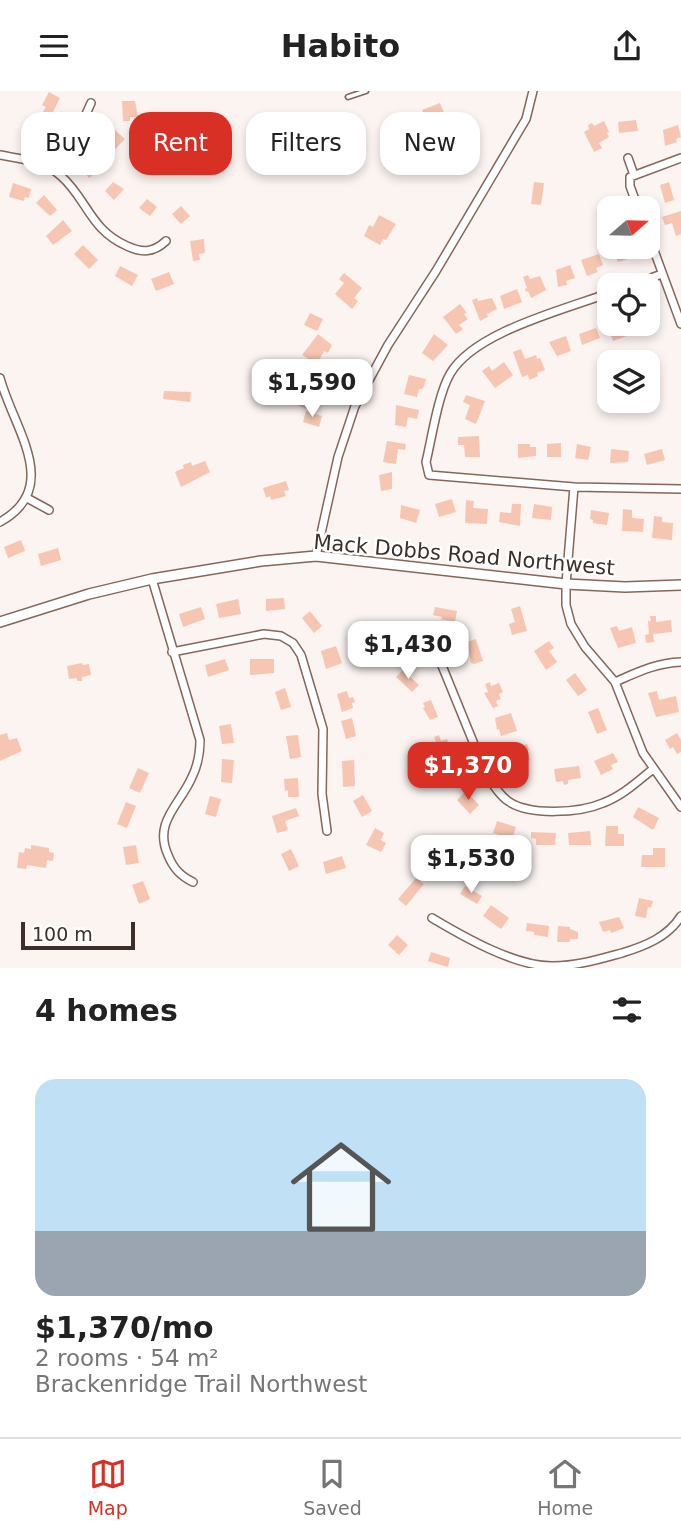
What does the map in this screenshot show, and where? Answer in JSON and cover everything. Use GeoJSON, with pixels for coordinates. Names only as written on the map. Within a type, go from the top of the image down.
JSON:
{"type":"FeatureCollection","features":[{"type":"Feature","properties":{"kind":"street"},"geometry":{"type":"LineString","coordinates":[[316,556],[338,457],[355,406],[388,345],[436,271],[526,119],[533,91]]}},
{"type":"Feature","properties":{"kind":"street"},"geometry":{"type":"LineString","coordinates":[[87,112],[91,103]]}},
{"type":"Feature","properties":{"kind":"street"},"geometry":{"type":"LineString","coordinates":[[0,155],[21,160]]}},
{"type":"Feature","properties":{"kind":"street"},"geometry":{"type":"LineString","coordinates":[[628,157],[634,174]]}},
{"type":"Feature","properties":{"kind":"street"},"geometry":{"type":"LineString","coordinates":[[634,196],[629,181],[634,174],[681,158]]}},
{"type":"Feature","properties":{"kind":"street"},"geometry":{"type":"LineString","coordinates":[[60,175],[101,230],[118,242],[140,252],[156,250],[166,241]]}},
{"type":"Feature","properties":{"kind":"street"},"geometry":{"type":"LineString","coordinates":[[657,259],[681,324]]}},
{"type":"Feature","properties":{"kind":"street"},"geometry":{"type":"LineString","coordinates":[[427,473],[426,462],[445,384],[464,356],[495,335],[597,297]]}},
{"type":"Feature","properties":{"kind":"street"},"geometry":{"type":"LineString","coordinates":[[0,377],[30,459],[32,477],[27,498],[16,513],[0,522]]}},
{"type":"Feature","properties":{"kind":"street"},"geometry":{"type":"LineString","coordinates":[[417,476],[427,473],[574,487],[681,489]]}},
{"type":"Feature","properties":{"kind":"street"},"geometry":{"type":"LineString","coordinates":[[574,487],[566,585],[566,605],[571,624],[585,647],[615,682],[634,737],[681,807]]}},
{"type":"Feature","properties":{"kind":"street"},"geometry":{"type":"LineString","coordinates":[[27,498],[50,510]]}},
{"type":"Feature","properties":{"kind":"street","name":"Mack Dobbs Road Northwest"},"geometry":{"type":"LineString","coordinates":[[0,622],[89,594],[152,579],[261,561],[316,556],[566,585],[681,585]]}},
{"type":"Feature","properties":{"kind":"street"},"geometry":{"type":"LineString","coordinates":[[152,579],[200,740],[200,756],[191,779],[163,827],[164,846],[172,866],[193,882]]}},
{"type":"Feature","properties":{"kind":"street"},"geometry":{"type":"LineString","coordinates":[[173,652],[264,633],[281,636],[293,643],[301,655],[323,729],[322,794],[327,831]]}},
{"type":"Feature","properties":{"kind":"street"},"geometry":{"type":"LineString","coordinates":[[436,651],[485,771],[494,786],[510,802],[529,810],[543,811],[591,807],[628,790],[653,769]]}},
{"type":"Feature","properties":{"kind":"street"},"geometry":{"type":"LineString","coordinates":[[615,682],[648,667],[681,662]]}},
{"type":"Feature","properties":{"kind":"street"},"geometry":{"type":"LineString","coordinates":[[432,918],[508,955],[549,967],[592,962],[629,951],[662,937],[681,916]]}},
{"type":"Feature","properties":{"kind":"lane"},"geometry":{"type":"LineString","coordinates":[[348,97],[366,91]]}},
{"type":"Feature","properties":{"kind":"building"},"geometry":{"type":"Polygon","coordinates":[[[49,92],[60,98],[53,112],[43,112],[46,107],[42,105],[49,92]]]}},
{"type":"Feature","properties":{"kind":"building"},"geometry":{"type":"Polygon","coordinates":[[[122,101],[135,101],[137,112],[129,112],[129,121],[123,121],[122,101]]]}},
{"type":"Feature","properties":{"kind":"building"},"geometry":{"type":"Polygon","coordinates":[[[440,103],[444,112],[423,112],[422,110],[440,103]]]}},
{"type":"Feature","properties":{"kind":"building"},"geometry":{"type":"Polygon","coordinates":[[[636,120],[638,131],[619,133],[618,122],[636,120]]]}},
{"type":"Feature","properties":{"kind":"building"},"geometry":{"type":"Polygon","coordinates":[[[604,121],[609,137],[599,143],[602,148],[594,152],[584,132],[589,129],[588,125],[592,123],[594,126],[604,121]]]}},
{"type":"Feature","properties":{"kind":"building"},"geometry":{"type":"Polygon","coordinates":[[[678,125],[681,137],[676,139],[677,142],[665,146],[663,130],[678,125]]]}},
{"type":"Feature","properties":{"kind":"building"},"geometry":{"type":"Polygon","coordinates":[[[115,130],[125,139],[115,149],[115,130]]]}},
{"type":"Feature","properties":{"kind":"building"},"geometry":{"type":"Polygon","coordinates":[[[113,182],[124,189],[114,200],[105,191],[113,182]]]}},
{"type":"Feature","properties":{"kind":"building"},"geometry":{"type":"Polygon","coordinates":[[[534,182],[544,183],[541,205],[531,204],[534,182]]]}},
{"type":"Feature","properties":{"kind":"building"},"geometry":{"type":"Polygon","coordinates":[[[669,182],[674,200],[665,203],[660,185],[669,182]]]}},
{"type":"Feature","properties":{"kind":"building"},"geometry":{"type":"Polygon","coordinates":[[[13,183],[31,189],[29,198],[25,197],[24,201],[9,197],[13,183]]]}},
{"type":"Feature","properties":{"kind":"building"},"geometry":{"type":"Polygon","coordinates":[[[44,195],[57,210],[50,216],[36,203],[44,195]]]}},
{"type":"Feature","properties":{"kind":"building"},"geometry":{"type":"Polygon","coordinates":[[[147,199],[157,207],[150,216],[139,208],[147,199]]]}},
{"type":"Feature","properties":{"kind":"building"},"geometry":{"type":"Polygon","coordinates":[[[181,206],[190,216],[181,224],[172,214],[181,206]]]}},
{"type":"Feature","properties":{"kind":"building"},"geometry":{"type":"Polygon","coordinates":[[[681,211],[681,234],[676,236],[672,223],[665,225],[662,217],[681,211]]]}},
{"type":"Feature","properties":{"kind":"building"},"geometry":{"type":"Polygon","coordinates":[[[379,215],[396,224],[380,245],[364,236],[369,225],[373,227],[379,215]]]}},
{"type":"Feature","properties":{"kind":"building"},"geometry":{"type":"Polygon","coordinates":[[[63,220],[72,231],[53,245],[46,236],[63,220]]]}},
{"type":"Feature","properties":{"kind":"building"},"geometry":{"type":"Polygon","coordinates":[[[204,239],[205,253],[199,254],[200,260],[193,261],[190,241],[204,239]]]}},
{"type":"Feature","properties":{"kind":"building"},"geometry":{"type":"Polygon","coordinates":[[[83,245],[98,260],[89,269],[74,254],[83,245]]]}},
{"type":"Feature","properties":{"kind":"building"},"geometry":{"type":"Polygon","coordinates":[[[597,255],[597,259],[601,259],[603,265],[596,268],[598,272],[587,276],[581,260],[597,255]]]}},
{"type":"Feature","properties":{"kind":"building"},"geometry":{"type":"Polygon","coordinates":[[[570,265],[575,278],[566,281],[567,285],[558,287],[556,270],[570,265]]]}},
{"type":"Feature","properties":{"kind":"building"},"geometry":{"type":"Polygon","coordinates":[[[120,266],[138,275],[132,286],[115,276],[120,266]]]}},
{"type":"Feature","properties":{"kind":"building"},"geometry":{"type":"Polygon","coordinates":[[[169,272],[174,284],[156,291],[151,279],[169,272]]]}},
{"type":"Feature","properties":{"kind":"building"},"geometry":{"type":"Polygon","coordinates":[[[344,273],[362,288],[354,298],[358,301],[352,309],[335,294],[344,283],[339,279],[344,273]]]}},
{"type":"Feature","properties":{"kind":"building"},"geometry":{"type":"Polygon","coordinates":[[[528,275],[530,279],[540,276],[546,290],[531,298],[528,291],[526,292],[523,277],[528,275]]]}},
{"type":"Feature","properties":{"kind":"building"},"geometry":{"type":"Polygon","coordinates":[[[517,289],[522,302],[504,309],[500,296],[517,289]]]}},
{"type":"Feature","properties":{"kind":"building"},"geometry":{"type":"Polygon","coordinates":[[[477,298],[478,301],[492,298],[497,309],[480,321],[472,300],[477,298]]]}},
{"type":"Feature","properties":{"kind":"building"},"geometry":{"type":"Polygon","coordinates":[[[460,304],[468,319],[459,325],[463,329],[456,334],[443,317],[460,304]]]}},
{"type":"Feature","properties":{"kind":"building"},"geometry":{"type":"Polygon","coordinates":[[[310,313],[323,319],[317,331],[304,325],[310,313]]]}},
{"type":"Feature","properties":{"kind":"building"},"geometry":{"type":"Polygon","coordinates":[[[596,328],[600,338],[582,345],[579,334],[596,328]]]}},
{"type":"Feature","properties":{"kind":"building"},"geometry":{"type":"Polygon","coordinates":[[[318,334],[332,345],[328,353],[324,351],[317,364],[302,355],[318,334]]]}},
{"type":"Feature","properties":{"kind":"building"},"geometry":{"type":"Polygon","coordinates":[[[434,334],[448,345],[433,361],[422,353],[434,334]]]}},
{"type":"Feature","properties":{"kind":"building"},"geometry":{"type":"Polygon","coordinates":[[[566,336],[571,351],[557,356],[549,342],[566,336]]]}},
{"type":"Feature","properties":{"kind":"building"},"geometry":{"type":"Polygon","coordinates":[[[611,336],[627,336],[613,341],[611,336]]]}},
{"type":"Feature","properties":{"kind":"building"},"geometry":{"type":"Polygon","coordinates":[[[521,349],[525,359],[536,355],[537,359],[540,358],[545,370],[529,380],[528,375],[522,377],[513,352],[521,349]]]}},
{"type":"Feature","properties":{"kind":"building"},"geometry":{"type":"Polygon","coordinates":[[[504,362],[513,375],[495,388],[482,371],[489,366],[492,371],[504,362]]]}},
{"type":"Feature","properties":{"kind":"building"},"geometry":{"type":"Polygon","coordinates":[[[409,375],[426,379],[417,397],[404,394],[409,375]]]}},
{"type":"Feature","properties":{"kind":"building"},"geometry":{"type":"Polygon","coordinates":[[[296,385],[316,393],[309,410],[290,402],[296,385]]]}},
{"type":"Feature","properties":{"kind":"building"},"geometry":{"type":"Polygon","coordinates":[[[164,391],[191,392],[190,402],[163,399],[164,391]]]}},
{"type":"Feature","properties":{"kind":"building"},"geometry":{"type":"Polygon","coordinates":[[[466,395],[485,401],[476,424],[465,419],[470,405],[463,402],[466,395]]]}},
{"type":"Feature","properties":{"kind":"building"},"geometry":{"type":"Polygon","coordinates":[[[396,405],[419,410],[417,419],[408,417],[406,427],[395,425],[396,405]]]}},
{"type":"Feature","properties":{"kind":"building"},"geometry":{"type":"Polygon","coordinates":[[[306,411],[322,416],[319,427],[303,422],[306,411]]]}},
{"type":"Feature","properties":{"kind":"building"},"geometry":{"type":"Polygon","coordinates":[[[479,436],[480,457],[465,457],[464,445],[458,445],[458,437],[479,436]]]}},
{"type":"Feature","properties":{"kind":"building"},"geometry":{"type":"Polygon","coordinates":[[[387,441],[406,444],[405,450],[398,449],[396,464],[383,462],[387,441]]]}},
{"type":"Feature","properties":{"kind":"building"},"geometry":{"type":"Polygon","coordinates":[[[561,443],[561,457],[547,457],[547,444],[561,443]]]}},
{"type":"Feature","properties":{"kind":"building"},"geometry":{"type":"Polygon","coordinates":[[[518,444],[536,447],[536,456],[518,458],[518,444]]]}},
{"type":"Feature","properties":{"kind":"building"},"geometry":{"type":"Polygon","coordinates":[[[577,444],[591,447],[588,460],[575,458],[577,444]]]}},
{"type":"Feature","properties":{"kind":"building"},"geometry":{"type":"Polygon","coordinates":[[[611,449],[629,451],[628,462],[610,463],[611,449]]]}},
{"type":"Feature","properties":{"kind":"building"},"geometry":{"type":"Polygon","coordinates":[[[662,449],[665,460],[647,465],[644,454],[662,449]]]}},
{"type":"Feature","properties":{"kind":"building"},"geometry":{"type":"Polygon","coordinates":[[[205,461],[210,472],[181,487],[175,472],[191,462],[192,466],[205,461]]]}},
{"type":"Feature","properties":{"kind":"building"},"geometry":{"type":"Polygon","coordinates":[[[392,472],[392,489],[381,491],[379,475],[392,472]]]}},
{"type":"Feature","properties":{"kind":"building"},"geometry":{"type":"Polygon","coordinates":[[[286,481],[289,490],[284,491],[286,496],[271,500],[270,496],[266,498],[263,488],[286,481]]]}},
{"type":"Feature","properties":{"kind":"building"},"geometry":{"type":"Polygon","coordinates":[[[452,499],[456,512],[439,517],[435,504],[452,499]]]}},
{"type":"Feature","properties":{"kind":"building"},"geometry":{"type":"Polygon","coordinates":[[[466,500],[474,501],[473,508],[488,509],[487,524],[465,523],[466,500]]]}},
{"type":"Feature","properties":{"kind":"building"},"geometry":{"type":"Polygon","coordinates":[[[512,504],[521,504],[520,526],[499,522],[500,512],[511,513],[512,504]]]}},
{"type":"Feature","properties":{"kind":"building"},"geometry":{"type":"Polygon","coordinates":[[[534,504],[552,507],[551,520],[532,518],[534,504]]]}},
{"type":"Feature","properties":{"kind":"building"},"geometry":{"type":"Polygon","coordinates":[[[401,505],[420,510],[416,523],[400,518],[401,505]]]}},
{"type":"Feature","properties":{"kind":"building"},"geometry":{"type":"Polygon","coordinates":[[[623,509],[632,510],[632,518],[644,519],[643,532],[622,531],[623,509]]]}},
{"type":"Feature","properties":{"kind":"building"},"geometry":{"type":"Polygon","coordinates":[[[591,510],[609,513],[607,525],[593,523],[590,519],[591,510]]]}},
{"type":"Feature","properties":{"kind":"building"},"geometry":{"type":"Polygon","coordinates":[[[654,516],[662,517],[662,522],[673,523],[672,540],[652,538],[654,516]]]}},
{"type":"Feature","properties":{"kind":"building"},"geometry":{"type":"Polygon","coordinates":[[[21,540],[25,551],[8,558],[4,547],[21,540]]]}},
{"type":"Feature","properties":{"kind":"building"},"geometry":{"type":"Polygon","coordinates":[[[58,548],[61,560],[41,566],[38,554],[58,548]]]}},
{"type":"Feature","properties":{"kind":"building"},"geometry":{"type":"Polygon","coordinates":[[[284,598],[285,609],[266,611],[266,599],[284,598]]]}},
{"type":"Feature","properties":{"kind":"building"},"geometry":{"type":"Polygon","coordinates":[[[238,599],[241,614],[219,618],[216,604],[238,599]]]}},
{"type":"Feature","properties":{"kind":"building"},"geometry":{"type":"Polygon","coordinates":[[[520,606],[527,631],[512,635],[509,624],[515,622],[511,609],[520,606]]]}},
{"type":"Feature","properties":{"kind":"building"},"geometry":{"type":"Polygon","coordinates":[[[201,607],[205,619],[183,627],[179,614],[201,607]]]}},
{"type":"Feature","properties":{"kind":"building"},"geometry":{"type":"Polygon","coordinates":[[[435,607],[457,611],[455,622],[433,615],[435,607]]]}},
{"type":"Feature","properties":{"kind":"building"},"geometry":{"type":"Polygon","coordinates":[[[310,611],[322,626],[314,633],[302,618],[310,611]]]}},
{"type":"Feature","properties":{"kind":"building"},"geometry":{"type":"Polygon","coordinates":[[[650,616],[656,616],[656,622],[671,620],[672,632],[653,634],[654,642],[646,643],[645,635],[649,634],[650,616]]]}},
{"type":"Feature","properties":{"kind":"building"},"geometry":{"type":"Polygon","coordinates":[[[398,625],[403,628],[401,633],[406,636],[401,649],[390,644],[398,625]]]}},
{"type":"Feature","properties":{"kind":"building"},"geometry":{"type":"Polygon","coordinates":[[[617,626],[619,631],[632,627],[636,643],[618,648],[610,628],[617,626]]]}},
{"type":"Feature","properties":{"kind":"building"},"geometry":{"type":"Polygon","coordinates":[[[476,639],[483,661],[474,664],[471,663],[467,642],[476,639]]]}},
{"type":"Feature","properties":{"kind":"building"},"geometry":{"type":"Polygon","coordinates":[[[549,641],[554,648],[549,651],[557,662],[546,670],[534,651],[549,641]]]}},
{"type":"Feature","properties":{"kind":"building"},"geometry":{"type":"Polygon","coordinates":[[[336,646],[342,663],[326,669],[321,651],[336,646]]]}},
{"type":"Feature","properties":{"kind":"building"},"geometry":{"type":"Polygon","coordinates":[[[225,659],[229,670],[208,677],[205,665],[225,659]]]}},
{"type":"Feature","properties":{"kind":"building"},"geometry":{"type":"Polygon","coordinates":[[[250,659],[274,659],[274,673],[250,675],[250,659]]]}},
{"type":"Feature","properties":{"kind":"building"},"geometry":{"type":"Polygon","coordinates":[[[89,664],[91,675],[82,677],[82,681],[77,681],[77,678],[69,679],[67,666],[89,664]]]}},
{"type":"Feature","properties":{"kind":"building"},"geometry":{"type":"Polygon","coordinates":[[[403,670],[419,685],[412,692],[396,677],[403,670]]]}},
{"type":"Feature","properties":{"kind":"building"},"geometry":{"type":"Polygon","coordinates":[[[575,673],[587,690],[578,696],[566,680],[575,673]]]}},
{"type":"Feature","properties":{"kind":"building"},"geometry":{"type":"Polygon","coordinates":[[[490,682],[491,686],[499,683],[503,692],[499,694],[501,699],[496,701],[498,706],[493,708],[484,693],[488,692],[485,684],[490,682]]]}},
{"type":"Feature","properties":{"kind":"building"},"geometry":{"type":"Polygon","coordinates":[[[285,688],[291,707],[281,710],[275,692],[285,688]]]}},
{"type":"Feature","properties":{"kind":"building"},"geometry":{"type":"Polygon","coordinates":[[[347,691],[349,698],[353,697],[355,702],[352,703],[353,708],[342,712],[337,694],[347,691]]]}},
{"type":"Feature","properties":{"kind":"building"},"geometry":{"type":"Polygon","coordinates":[[[657,691],[659,700],[676,696],[679,712],[656,717],[648,693],[657,691]]]}},
{"type":"Feature","properties":{"kind":"building"},"geometry":{"type":"Polygon","coordinates":[[[431,700],[438,717],[430,720],[423,703],[431,700]]]}},
{"type":"Feature","properties":{"kind":"building"},"geometry":{"type":"Polygon","coordinates":[[[598,708],[607,730],[597,734],[588,712],[598,708]]]}},
{"type":"Feature","properties":{"kind":"building"},"geometry":{"type":"Polygon","coordinates":[[[511,713],[517,731],[501,736],[495,718],[511,713]]]}},
{"type":"Feature","properties":{"kind":"building"},"geometry":{"type":"Polygon","coordinates":[[[352,718],[356,736],[346,739],[341,721],[352,718]]]}},
{"type":"Feature","properties":{"kind":"building"},"geometry":{"type":"Polygon","coordinates":[[[231,724],[234,743],[222,744],[219,726],[231,724]]]}},
{"type":"Feature","properties":{"kind":"building"},"geometry":{"type":"Polygon","coordinates":[[[7,733],[9,740],[17,738],[22,751],[0,761],[0,735],[7,733]]]}},
{"type":"Feature","properties":{"kind":"building"},"geometry":{"type":"Polygon","coordinates":[[[677,733],[681,740],[681,752],[677,754],[665,740],[677,733]]]}},
{"type":"Feature","properties":{"kind":"building"},"geometry":{"type":"Polygon","coordinates":[[[298,735],[301,757],[290,759],[286,736],[298,735]]]}},
{"type":"Feature","properties":{"kind":"building"},"geometry":{"type":"Polygon","coordinates":[[[439,735],[441,741],[447,739],[451,751],[436,756],[433,747],[437,745],[434,737],[439,735]]]}},
{"type":"Feature","properties":{"kind":"building"},"geometry":{"type":"Polygon","coordinates":[[[527,744],[529,750],[526,751],[530,760],[515,770],[507,759],[511,758],[508,752],[527,744]]]}},
{"type":"Feature","properties":{"kind":"building"},"geometry":{"type":"Polygon","coordinates":[[[613,753],[618,762],[611,765],[613,769],[601,775],[594,761],[613,753]]]}},
{"type":"Feature","properties":{"kind":"building"},"geometry":{"type":"Polygon","coordinates":[[[222,759],[234,760],[232,783],[221,782],[222,759]]]}},
{"type":"Feature","properties":{"kind":"building"},"geometry":{"type":"Polygon","coordinates":[[[454,759],[463,778],[453,782],[450,776],[443,777],[441,771],[445,769],[443,764],[454,759]]]}},
{"type":"Feature","properties":{"kind":"building"},"geometry":{"type":"Polygon","coordinates":[[[354,760],[355,786],[343,787],[342,761],[354,760]]]}},
{"type":"Feature","properties":{"kind":"building"},"geometry":{"type":"Polygon","coordinates":[[[579,766],[581,778],[568,780],[568,784],[564,785],[563,781],[556,782],[554,769],[579,766]]]}},
{"type":"Feature","properties":{"kind":"building"},"geometry":{"type":"Polygon","coordinates":[[[138,768],[149,773],[140,793],[129,788],[138,768]]]}},
{"type":"Feature","properties":{"kind":"building"},"geometry":{"type":"Polygon","coordinates":[[[298,778],[299,797],[288,797],[284,779],[298,778]]]}},
{"type":"Feature","properties":{"kind":"building"},"geometry":{"type":"Polygon","coordinates":[[[466,791],[479,805],[470,814],[457,800],[466,791]]]}},
{"type":"Feature","properties":{"kind":"building"},"geometry":{"type":"Polygon","coordinates":[[[363,795],[372,811],[362,817],[353,801],[363,795]]]}},
{"type":"Feature","properties":{"kind":"building"},"geometry":{"type":"Polygon","coordinates":[[[210,796],[221,799],[216,817],[205,814],[210,796]]]}},
{"type":"Feature","properties":{"kind":"building"},"geometry":{"type":"Polygon","coordinates":[[[126,802],[136,806],[127,828],[117,824],[126,802]]]}},
{"type":"Feature","properties":{"kind":"building"},"geometry":{"type":"Polygon","coordinates":[[[638,807],[659,818],[653,830],[633,817],[638,807]]]}},
{"type":"Feature","properties":{"kind":"building"},"geometry":{"type":"Polygon","coordinates":[[[296,808],[299,816],[285,821],[288,830],[277,833],[272,816],[296,808]]]}},
{"type":"Feature","properties":{"kind":"building"},"geometry":{"type":"Polygon","coordinates":[[[497,821],[516,827],[512,839],[493,833],[497,821]]]}},
{"type":"Feature","properties":{"kind":"building"},"geometry":{"type":"Polygon","coordinates":[[[606,826],[618,826],[618,834],[624,834],[624,846],[605,846],[606,826]]]}},
{"type":"Feature","properties":{"kind":"building"},"geometry":{"type":"Polygon","coordinates":[[[375,828],[384,833],[381,840],[386,843],[381,852],[366,845],[375,828]]]}},
{"type":"Feature","properties":{"kind":"building"},"geometry":{"type":"Polygon","coordinates":[[[590,831],[591,845],[569,845],[568,833],[590,831]]]}},
{"type":"Feature","properties":{"kind":"building"},"geometry":{"type":"Polygon","coordinates":[[[531,832],[556,833],[555,845],[536,845],[536,839],[531,838],[531,832]]]}},
{"type":"Feature","properties":{"kind":"building"},"geometry":{"type":"Polygon","coordinates":[[[31,845],[49,848],[49,852],[54,853],[53,861],[47,860],[46,868],[27,865],[26,869],[17,868],[19,852],[24,853],[25,848],[31,849],[31,845]]]}},
{"type":"Feature","properties":{"kind":"building"},"geometry":{"type":"Polygon","coordinates":[[[136,845],[139,863],[126,865],[123,847],[136,845]]]}},
{"type":"Feature","properties":{"kind":"building"},"geometry":{"type":"Polygon","coordinates":[[[653,848],[665,848],[665,867],[641,867],[642,855],[653,855],[653,848]]]}},
{"type":"Feature","properties":{"kind":"building"},"geometry":{"type":"Polygon","coordinates":[[[291,849],[299,866],[289,871],[281,854],[291,849]]]}},
{"type":"Feature","properties":{"kind":"building"},"geometry":{"type":"Polygon","coordinates":[[[342,856],[346,868],[326,874],[323,862],[342,856]]]}},
{"type":"Feature","properties":{"kind":"building"},"geometry":{"type":"Polygon","coordinates":[[[416,878],[424,884],[406,906],[398,899],[416,878]]]}},
{"type":"Feature","properties":{"kind":"building"},"geometry":{"type":"Polygon","coordinates":[[[143,881],[150,899],[139,904],[132,885],[143,881]]]}},
{"type":"Feature","properties":{"kind":"building"},"geometry":{"type":"Polygon","coordinates":[[[465,886],[482,896],[477,904],[460,894],[465,886]]]}},
{"type":"Feature","properties":{"kind":"building"},"geometry":{"type":"Polygon","coordinates":[[[639,898],[653,901],[651,908],[648,907],[646,918],[635,916],[639,898]]]}},
{"type":"Feature","properties":{"kind":"building"},"geometry":{"type":"Polygon","coordinates":[[[491,905],[509,918],[501,929],[483,916],[491,905]]]}},
{"type":"Feature","properties":{"kind":"building"},"geometry":{"type":"Polygon","coordinates":[[[619,917],[624,928],[611,933],[610,930],[603,932],[599,922],[619,917]]]}},
{"type":"Feature","properties":{"kind":"building"},"geometry":{"type":"Polygon","coordinates":[[[527,923],[549,926],[548,937],[526,931],[527,923]]]}},
{"type":"Feature","properties":{"kind":"building"},"geometry":{"type":"Polygon","coordinates":[[[558,926],[570,927],[578,932],[578,939],[557,942],[558,926]]]}},
{"type":"Feature","properties":{"kind":"building"},"geometry":{"type":"Polygon","coordinates":[[[397,935],[408,945],[399,955],[388,945],[397,935]]]}},
{"type":"Feature","properties":{"kind":"building"},"geometry":{"type":"Polygon","coordinates":[[[431,952],[450,958],[448,967],[428,961],[431,952]]]}}]}
